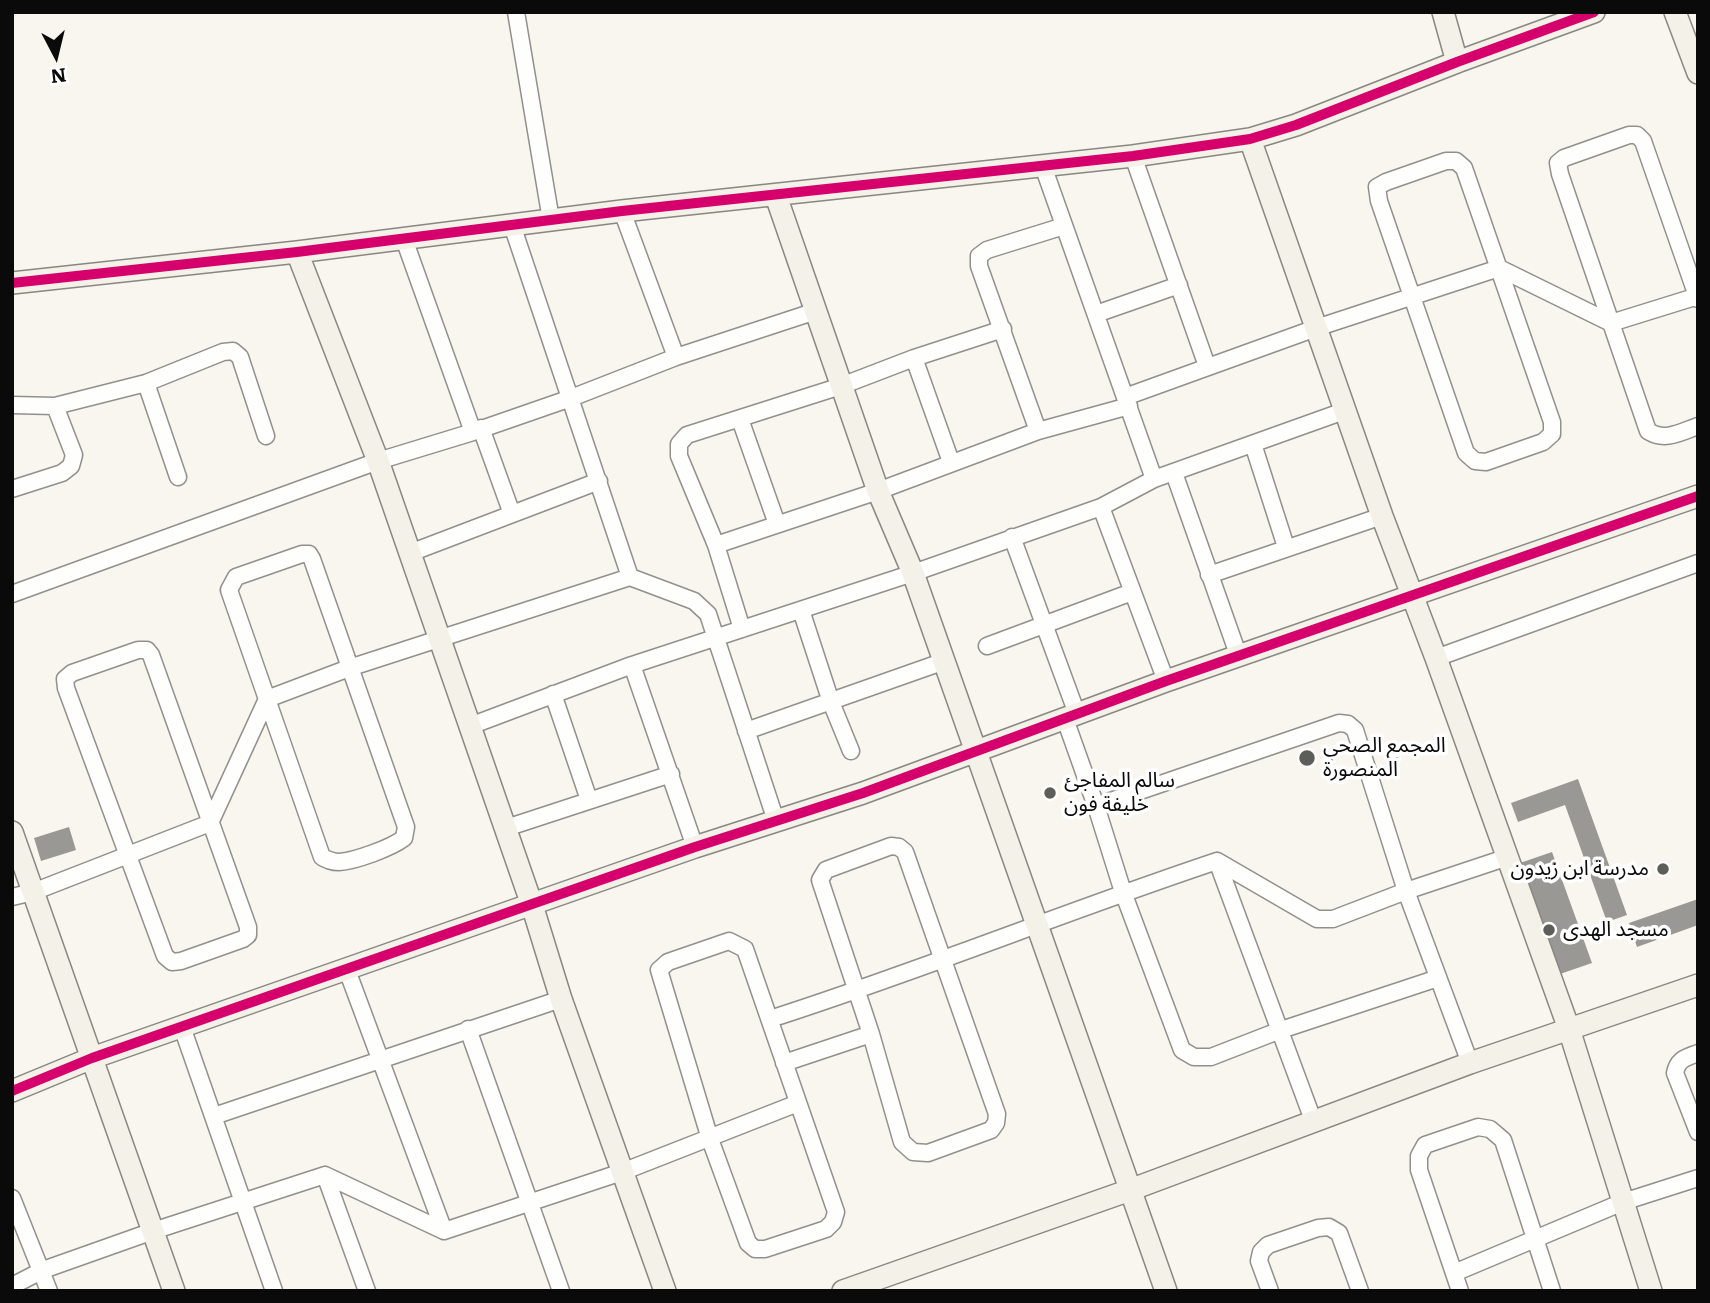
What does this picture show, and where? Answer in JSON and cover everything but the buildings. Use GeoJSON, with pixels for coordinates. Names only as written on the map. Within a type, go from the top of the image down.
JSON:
{"type":"FeatureCollection","features":[{"type":"Feature","properties":{"kind":"street"},"geometry":{"type":"LineString","coordinates":[[516,12],[551,220]]}},
{"type":"Feature","properties":{"kind":"street"},"geometry":{"type":"LineString","coordinates":[[1443,12],[1457,62]]}},
{"type":"Feature","properties":{"kind":"street"},"geometry":{"type":"LineString","coordinates":[[12,283],[296,252],[622,211],[1133,156],[1250,139],[1296,125],[1594,12]]}},
{"type":"Feature","properties":{"kind":"street"},"geometry":{"type":"LineString","coordinates":[[1675,12],[1698,73]]}},
{"type":"Feature","properties":{"kind":"street"},"geometry":{"type":"LineString","coordinates":[[716,545],[878,491],[951,462],[1127,402],[1207,366],[1499,268],[1611,324],[1697,297],[1643,141],[1637,135],[1629,135],[1564,158],[1558,163],[1560,174],[1611,324],[1648,431],[1656,437],[1668,437],[1698,426]]}},
{"type":"Feature","properties":{"kind":"street"},"geometry":{"type":"LineString","coordinates":[[1250,139],[1344,411],[1569,1029],[1651,1291]]}},
{"type":"Feature","properties":{"kind":"street"},"geometry":{"type":"LineString","coordinates":[[1133,156],[1207,366]]}},
{"type":"Feature","properties":{"kind":"street"},"geometry":{"type":"LineString","coordinates":[[1446,161],[1456,161],[1464,168],[1552,422],[1552,434],[1543,442],[1486,462],[1475,461],[1466,453],[1412,298],[1379,201],[1377,187],[1446,161]]}},
{"type":"Feature","properties":{"kind":"street"},"geometry":{"type":"LineString","coordinates":[[1043,166],[1154,479]]}},
{"type":"Feature","properties":{"kind":"street"},"geometry":{"type":"LineString","coordinates":[[776,196],[878,491],[913,573],[942,662],[1166,1291]]}},
{"type":"Feature","properties":{"kind":"street"},"geometry":{"type":"LineString","coordinates":[[622,211],[676,357]]}},
{"type":"Feature","properties":{"kind":"street"},"geometry":{"type":"LineString","coordinates":[[512,225],[630,576]]}},
{"type":"Feature","properties":{"kind":"street"},"geometry":{"type":"LineString","coordinates":[[1038,431],[979,266],[979,256],[986,250],[1065,226]]}},
{"type":"Feature","properties":{"kind":"street"},"geometry":{"type":"LineString","coordinates":[[404,239],[512,514]]}},
{"type":"Feature","properties":{"kind":"street"},"geometry":{"type":"LineString","coordinates":[[296,252],[378,461],[533,905],[561,999],[665,1291]]}},
{"type":"Feature","properties":{"kind":"street"},"geometry":{"type":"LineString","coordinates":[[1096,314],[1180,285]]}},
{"type":"Feature","properties":{"kind":"street"},"geometry":{"type":"LineString","coordinates":[[12,594],[378,461],[477,430],[571,398],[676,357],[816,312]]}},
{"type":"Feature","properties":{"kind":"street"},"geometry":{"type":"LineString","coordinates":[[742,629],[716,545],[679,456],[680,444],[687,435],[841,386],[914,358],[1003,329]]}},
{"type":"Feature","properties":{"kind":"street"},"geometry":{"type":"LineString","coordinates":[[12,405],[55,406],[146,383],[223,352],[233,351],[240,357],[266,436]]}},
{"type":"Feature","properties":{"kind":"street"},"geometry":{"type":"LineString","coordinates":[[914,358],[951,462]]}},
{"type":"Feature","properties":{"kind":"street"},"geometry":{"type":"LineString","coordinates":[[146,383],[178,477]]}},
{"type":"Feature","properties":{"kind":"street"},"geometry":{"type":"LineString","coordinates":[[12,489],[62,473],[71,466],[74,455],[55,406]]}},
{"type":"Feature","properties":{"kind":"street"},"geometry":{"type":"LineString","coordinates":[[470,726],[632,665],[913,573],[1101,507],[1154,479],[1344,411]]}},
{"type":"Feature","properties":{"kind":"street"},"geometry":{"type":"LineString","coordinates":[[740,419],[777,524]]}},
{"type":"Feature","properties":{"kind":"street"},"geometry":{"type":"LineString","coordinates":[[1253,444],[1286,547]]}},
{"type":"Feature","properties":{"kind":"street"},"geometry":{"type":"LineString","coordinates":[[1174,473],[1239,657]]}},
{"type":"Feature","properties":{"kind":"street"},"geometry":{"type":"LineString","coordinates":[[410,553],[599,481]]}},
{"type":"Feature","properties":{"kind":"street"},"geometry":{"type":"LineString","coordinates":[[12,1091],[92,1058],[695,847],[975,753],[1166,681],[1698,496]]}},
{"type":"Feature","properties":{"kind":"street"},"geometry":{"type":"LineString","coordinates":[[1101,507],[1166,681]]}},
{"type":"Feature","properties":{"kind":"street"},"geometry":{"type":"LineString","coordinates":[[1209,575],[1382,516]]}},
{"type":"Feature","properties":{"kind":"street"},"geometry":{"type":"LineString","coordinates":[[1012,537],[1043,625],[1123,892],[1182,1050],[1194,1057],[1211,1057],[1278,1031],[1438,978]]}},
{"type":"Feature","properties":{"kind":"street"},"geometry":{"type":"LineString","coordinates":[[302,554],[309,554],[406,827],[404,838],[396,845],[342,862],[332,862],[322,857],[267,699],[229,590],[236,577],[302,554]]}},
{"type":"Feature","properties":{"kind":"street"},"geometry":{"type":"LineString","coordinates":[[1436,658],[1698,563]]}},
{"type":"Feature","properties":{"kind":"street"},"geometry":{"type":"LineString","coordinates":[[22,894],[211,822],[267,699],[349,668],[630,576],[694,601],[708,614],[776,821]]}},
{"type":"Feature","properties":{"kind":"street"},"geometry":{"type":"LineString","coordinates":[[987,646],[1132,592]]}},
{"type":"Feature","properties":{"kind":"street"},"geometry":{"type":"LineString","coordinates":[[801,610],[850,751]]}},
{"type":"Feature","properties":{"kind":"street"},"geometry":{"type":"LineString","coordinates":[[138,650],[147,650],[211,822],[248,928],[248,935],[172,962],[165,956],[66,688],[65,679],[72,673],[138,650]]}},
{"type":"Feature","properties":{"kind":"street"},"geometry":{"type":"LineString","coordinates":[[746,731],[942,662]]}},
{"type":"Feature","properties":{"kind":"street"},"geometry":{"type":"LineString","coordinates":[[632,665],[695,847]]}},
{"type":"Feature","properties":{"kind":"street"},"geometry":{"type":"LineString","coordinates":[[552,694],[589,800]]}},
{"type":"Feature","properties":{"kind":"street"},"geometry":{"type":"LineString","coordinates":[[1096,806],[1339,723],[1348,724],[1356,730],[1406,891],[1470,1063]]}},
{"type":"Feature","properties":{"kind":"street"},"geometry":{"type":"LineString","coordinates":[[506,828],[671,774]]}},
{"type":"Feature","properties":{"kind":"street"},"geometry":{"type":"LineString","coordinates":[[12,832],[22,894],[92,1058],[174,1291]]}},
{"type":"Feature","properties":{"kind":"street"},"geometry":{"type":"LineString","coordinates":[[891,846],[899,847],[905,852],[943,960],[997,1114],[996,1123],[991,1130],[928,1153],[913,1152],[902,1142],[871,1034],[822,891],[820,880],[826,870],[891,846]]}},
{"type":"Feature","properties":{"kind":"street"},"geometry":{"type":"LineString","coordinates":[[770,1019],[856,992],[1036,923],[1217,861],[1317,919],[1325,920],[1508,857]]}},
{"type":"Feature","properties":{"kind":"street"},"geometry":{"type":"LineString","coordinates":[[1217,861],[1313,1120]]}},
{"type":"Feature","properties":{"kind":"street"},"geometry":{"type":"LineString","coordinates":[[729,941],[745,949],[784,1063],[836,1212],[833,1223],[826,1228],[755,1250],[748,1243],[710,1139],[659,971],[668,962],[729,941]]}},
{"type":"Feature","properties":{"kind":"street"},"geometry":{"type":"LineString","coordinates":[[346,970],[444,1231]]}},
{"type":"Feature","properties":{"kind":"street"},"geometry":{"type":"LineString","coordinates":[[843,1291],[1130,1190],[1470,1063],[1698,985]]}},
{"type":"Feature","properties":{"kind":"street"},"geometry":{"type":"LineString","coordinates":[[214,1116],[561,999]]}},
{"type":"Feature","properties":{"kind":"street"},"geometry":{"type":"LineString","coordinates":[[182,1027],[274,1291]]}},
{"type":"Feature","properties":{"kind":"street"},"geometry":{"type":"LineString","coordinates":[[468,1029],[558,1290]]}},
{"type":"Feature","properties":{"kind":"street"},"geometry":{"type":"LineString","coordinates":[[784,1063],[871,1034]]}},
{"type":"Feature","properties":{"kind":"street"},"geometry":{"type":"LineString","coordinates":[[1698,1053],[1682,1059],[1677,1064],[1675,1073],[1698,1132]]}},
{"type":"Feature","properties":{"kind":"street"},"geometry":{"type":"LineString","coordinates":[[12,1286],[43,1270],[325,1175],[444,1231],[622,1172],[798,1103]]}},
{"type":"Feature","properties":{"kind":"street"},"geometry":{"type":"LineString","coordinates":[[1552,1291],[1534,1240],[1503,1140],[1490,1129],[1478,1128],[1425,1145],[1419,1156],[1419,1170],[1457,1285],[1534,1240],[1623,1202],[1698,1178]]}},
{"type":"Feature","properties":{"kind":"street"},"geometry":{"type":"LineString","coordinates":[[325,1175],[368,1291]]}},
{"type":"Feature","properties":{"kind":"street"},"geometry":{"type":"LineString","coordinates":[[13,1203],[50,1291]]}},
{"type":"Feature","properties":{"kind":"street"},"geometry":{"type":"LineString","coordinates":[[1270,1291],[1259,1261],[1261,1252],[1268,1245],[1318,1228],[1329,1227],[1339,1233],[1360,1291]]}},
{"type":"Feature","properties":{"kind":"cycle path"},"geometry":{"type":"LineString","coordinates":[[12,283],[297,252],[622,211],[1133,156],[1250,139],[1296,125],[1594,12]]}},
{"type":"Feature","properties":{"kind":"cycle path"},"geometry":{"type":"LineString","coordinates":[[12,1091],[92,1058],[695,847],[863,793],[1166,681],[1698,496]]}},
{"type":"Feature","properties":{"kind":"place","name":"المجمع الصحي المنصورة"},"geometry":{"type":"Point","coordinates":[1307,758]}},
{"type":"Feature","properties":{"kind":"place","name":"سالم المفاجئ خليفة فون"},"geometry":{"type":"Point","coordinates":[1050,793]}},
{"type":"Feature","properties":{"kind":"place","name":"مدرسة ابن زيدون"},"geometry":{"type":"Point","coordinates":[1663,869]}},
{"type":"Feature","properties":{"kind":"place","name":"مسجد الهدى"},"geometry":{"type":"Point","coordinates":[1549,930]}}]}
